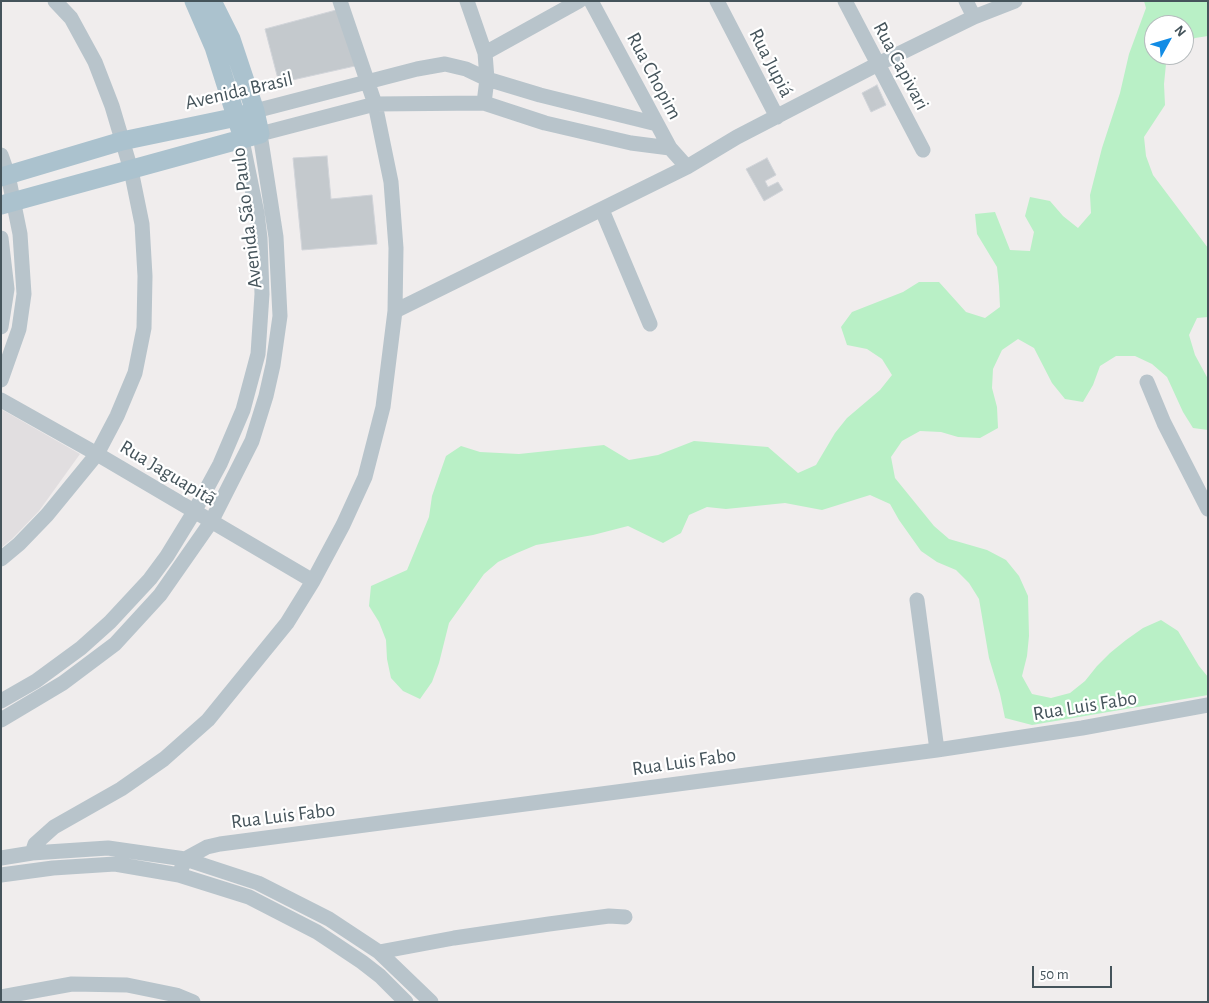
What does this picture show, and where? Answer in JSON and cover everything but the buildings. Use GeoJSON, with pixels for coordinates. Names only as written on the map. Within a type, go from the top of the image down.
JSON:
{"type":"FeatureCollection","features":[{"type":"Feature","properties":{"kind":"main road","name":"Avenida São Paulo"},"geometry":{"type":"LineString","coordinates":[[194,1],[223,43],[255,111],[260,134]]}},
{"type":"Feature","properties":{"kind":"main road","name":"Avenida São Paulo"},"geometry":{"type":"LineString","coordinates":[[212,1],[223,43],[242,140]]}},
{"type":"Feature","properties":{"kind":"main road","name":"Avenida Brasil"},"geometry":{"type":"LineString","coordinates":[[5,176],[122,140],[237,117],[255,111]]}},
{"type":"Feature","properties":{"kind":"main road"},"geometry":{"type":"LineString","coordinates":[[8,204],[260,134]]}},
{"type":"Feature","properties":{"kind":"street"},"geometry":{"type":"LineString","coordinates":[[1,559],[19,544],[47,515],[97,454],[117,416],[135,373],[144,328],[145,276],[142,224],[132,170],[112,106],[95,62],[71,18],[55,1]]}},
{"type":"Feature","properties":{"kind":"street"},"geometry":{"type":"LineString","coordinates":[[32,853],[35,844],[54,828],[121,789],[164,758],[208,720],[288,623],[313,582],[343,525],[365,477],[384,407],[395,310],[396,248],[391,182],[375,104],[340,1]]}},
{"type":"Feature","properties":{"kind":"street"},"geometry":{"type":"LineString","coordinates":[[467,1],[485,53],[488,79],[484,103]]}},
{"type":"Feature","properties":{"kind":"street"},"geometry":{"type":"LineString","coordinates":[[485,53],[579,1]]}},
{"type":"Feature","properties":{"kind":"street","name":"Rua Chopim"},"geometry":{"type":"LineString","coordinates":[[591,1],[670,148],[687,167]]}},
{"type":"Feature","properties":{"kind":"street","name":"Rua Jupiá"},"geometry":{"type":"LineString","coordinates":[[717,1],[777,117]]}},
{"type":"Feature","properties":{"kind":"street","name":"Rua Capivari"},"geometry":{"type":"LineString","coordinates":[[845,1],[923,150]]}},
{"type":"Feature","properties":{"kind":"street"},"geometry":{"type":"LineString","coordinates":[[966,1],[974,17]]}},
{"type":"Feature","properties":{"kind":"street"},"geometry":{"type":"LineString","coordinates":[[395,310],[687,167],[737,137],[878,64],[974,17],[1015,1]]}},
{"type":"Feature","properties":{"kind":"street","name":"Avenida Brasil"},"geometry":{"type":"LineString","coordinates":[[255,111],[417,69],[444,64],[466,69],[488,79],[540,95],[657,124]]}},
{"type":"Feature","properties":{"kind":"street"},"geometry":{"type":"LineString","coordinates":[[260,134],[375,104],[484,103],[545,123],[631,144],[670,148]]}},
{"type":"Feature","properties":{"kind":"street","name":"Avenida São Paulo"},"geometry":{"type":"LineString","coordinates":[[1,720],[63,683],[114,644],[160,595],[211,522],[252,441],[268,388],[280,316],[276,237],[260,134]]}},
{"type":"Feature","properties":{"kind":"street","name":"Avenida São Paulo"},"geometry":{"type":"LineString","coordinates":[[1,701],[36,681],[81,648],[110,622],[150,578],[166,556],[194,512],[220,464],[243,410],[258,354],[262,294],[260,238],[257,213],[242,140]]}},
{"type":"Feature","properties":{"kind":"street"},"geometry":{"type":"LineString","coordinates":[[1,155],[8,204],[23,263],[24,294],[19,329],[1,380]]}},
{"type":"Feature","properties":{"kind":"street"},"geometry":{"type":"LineString","coordinates":[[602,210],[650,324]]}},
{"type":"Feature","properties":{"kind":"street"},"geometry":{"type":"LineString","coordinates":[[260,238],[276,237]]}},
{"type":"Feature","properties":{"kind":"street"},"geometry":{"type":"LineString","coordinates":[[1,238],[7,289],[1,327]]}},
{"type":"Feature","properties":{"kind":"street"},"geometry":{"type":"LineString","coordinates":[[4,261],[23,263]]}},
{"type":"Feature","properties":{"kind":"street"},"geometry":{"type":"LineString","coordinates":[[1147,382],[1164,423],[1208,509]]}},
{"type":"Feature","properties":{"kind":"street","name":"Rua Jaguapitã"},"geometry":{"type":"LineString","coordinates":[[1,400],[97,454],[313,582]]}},
{"type":"Feature","properties":{"kind":"street"},"geometry":{"type":"LineString","coordinates":[[917,600],[937,750]]}},
{"type":"Feature","properties":{"kind":"street","name":"Rua Luis Fabo"},"geometry":{"type":"LineString","coordinates":[[185,860],[207,847],[220,844],[937,750],[1082,728],[1208,706]]}},
{"type":"Feature","properties":{"kind":"street"},"geometry":{"type":"LineString","coordinates":[[1,858],[32,853],[108,848],[185,860],[258,883],[329,919],[379,952],[431,1002]]}},
{"type":"Feature","properties":{"kind":"street"},"geometry":{"type":"LineString","coordinates":[[179,875],[185,860]]}},
{"type":"Feature","properties":{"kind":"street"},"geometry":{"type":"LineString","coordinates":[[1,875],[53,868],[115,864],[179,875],[249,897],[317,932],[362,962],[400,1000],[413,983]]}},
{"type":"Feature","properties":{"kind":"street"},"geometry":{"type":"LineString","coordinates":[[379,952],[549,924],[609,916],[625,917]]}},
{"type":"Feature","properties":{"kind":"street"},"geometry":{"type":"LineString","coordinates":[[1,998],[72,984],[127,985],[176,995],[193,1002]]}},
{"type":"Feature","properties":{"kind":"shaded area"},"geometry":{"type":"Polygon","coordinates":[[[1,409],[80,454],[39,511],[1,548],[1,409]]]}},
{"type":"Feature","properties":{"kind":"green space"},"geometry":{"type":"Polygon","coordinates":[[[1144,1],[1208,1],[1208,36],[1194,39],[1194,15],[1144,15],[1144,65],[1166,65],[1165,105],[1144,137],[1146,156],[1153,175],[1208,248],[1208,317],[1197,318],[1189,335],[1195,355],[1208,379],[1208,430],[1193,428],[1183,412],[1167,377],[1152,364],[1135,356],[1116,356],[1100,366],[1093,385],[1083,402],[1065,399],[1052,383],[1034,348],[1018,339],[1002,350],[993,369],[992,388],[997,407],[998,428],[980,438],[958,437],[941,432],[920,431],[902,441],[891,457],[895,478],[934,526],[949,539],[987,550],[1006,560],[1019,576],[1028,596],[1029,636],[1022,676],[1032,694],[1051,698],[1070,693],[1085,681],[1110,653],[1126,640],[1143,628],[1161,620],[1178,631],[1199,666],[1208,677],[1208,695],[1032,725],[1005,718],[989,658],[979,599],[969,583],[956,570],[937,562],[921,551],[890,504],[870,495],[822,510],[785,503],[726,509],[707,507],[689,515],[681,533],[663,543],[628,526],[593,535],[536,545],[498,562],[484,574],[449,623],[432,682],[420,699],[403,691],[391,678],[386,640],[379,622],[369,606],[371,586],[407,570],[429,517],[432,496],[446,456],[461,446],[480,452],[519,454],[604,445],[629,460],[658,455],[694,441],[768,447],[798,473],[816,465],[835,433],[847,418],[880,390],[892,375],[882,359],[867,349],[847,345],[841,327],[852,312],[903,292],[919,282],[939,282],[966,312],[985,318],[1000,307],[999,286],[997,267],[977,234],[975,214],[995,212],[1010,250],[1030,251],[1034,232],[1025,216],[1030,197],[1050,201],[1063,216],[1078,228],[1091,213],[1090,195],[1102,148],[1120,93],[1129,54],[1146,8],[1144,1]]]}}]}
